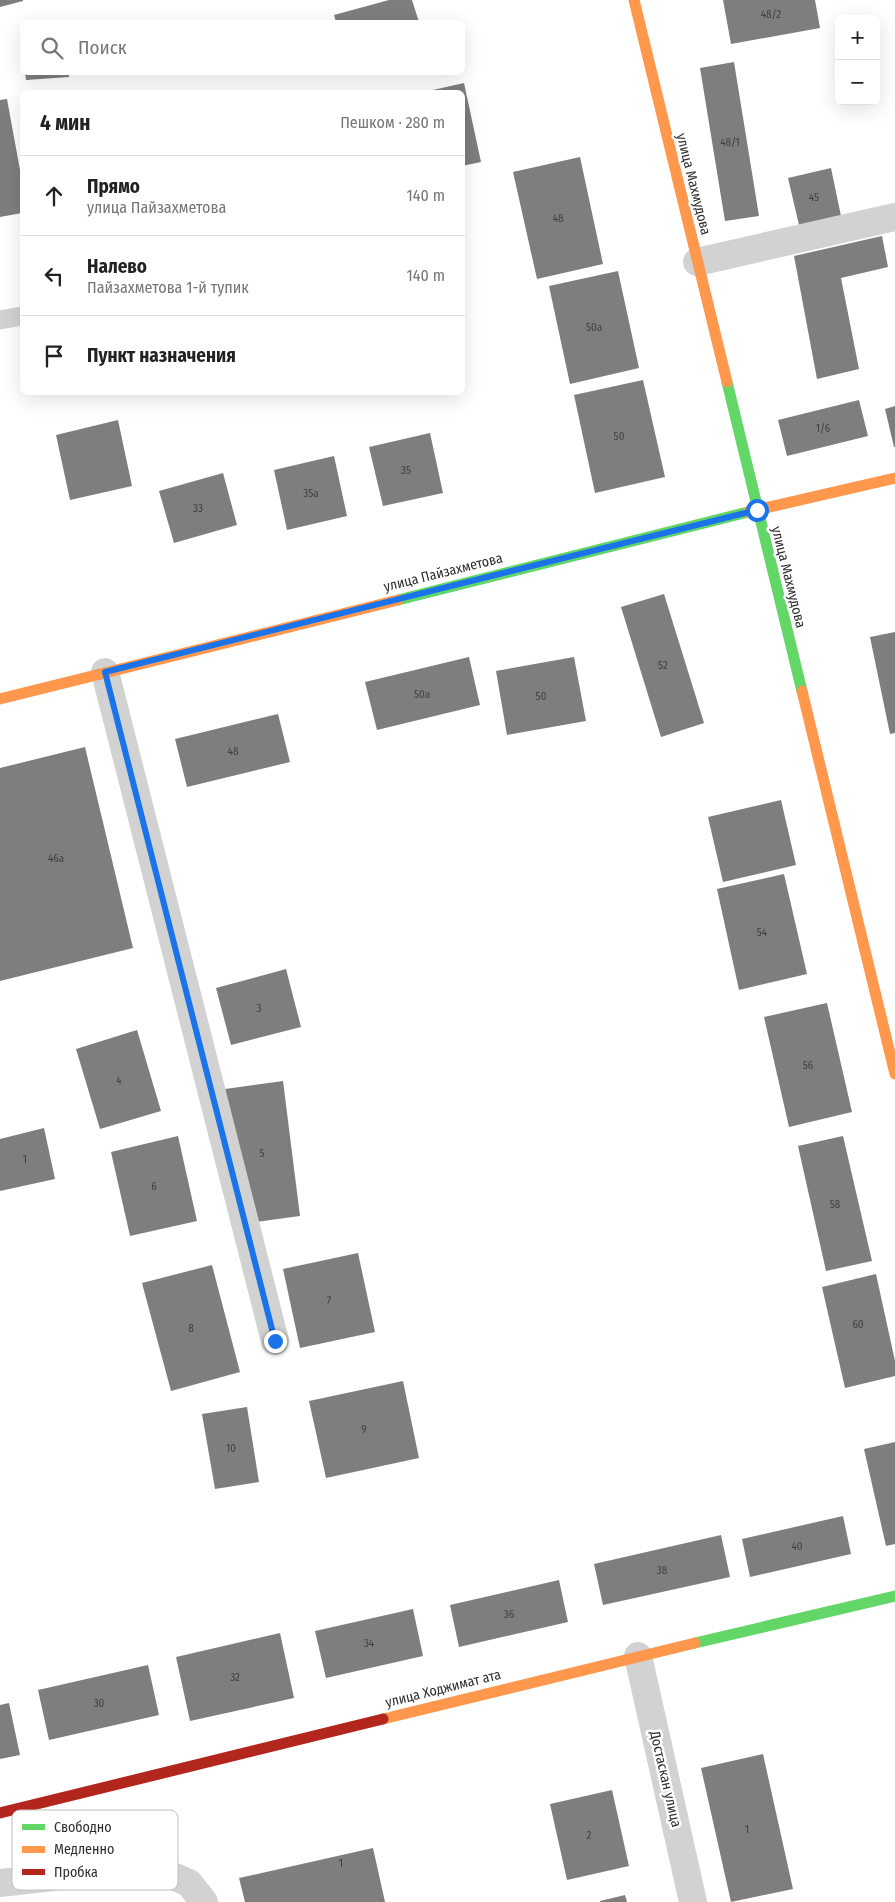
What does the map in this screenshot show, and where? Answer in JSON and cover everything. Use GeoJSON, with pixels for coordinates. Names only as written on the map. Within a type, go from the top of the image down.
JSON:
{"type":"FeatureCollection","features":[{"type":"Feature","properties":{"kind":"street","name":"улица Махмудова"},"geometry":{"type":"LineString","coordinates":[[634,0],[895,1074]]}},
{"type":"Feature","properties":{"kind":"street"},"geometry":{"type":"LineString","coordinates":[[697,262],[895,217]]}},
{"type":"Feature","properties":{"kind":"street","name":"улица Пайзахметова"},"geometry":{"type":"LineString","coordinates":[[0,699],[757,510],[895,478]]}},
{"type":"Feature","properties":{"kind":"street"},"geometry":{"type":"LineString","coordinates":[[105,672],[275,1341]]}},
{"type":"Feature","properties":{"kind":"street","name":"улица Ходжимат ата"},"geometry":{"type":"LineString","coordinates":[[12,1810],[638,1656],[895,1596]]}},
{"type":"Feature","properties":{"kind":"street","name":"Достаскан улица"},"geometry":{"type":"LineString","coordinates":[[638,1656],[693,1902]]}},
{"type":"Feature","properties":{"kind":"street"},"geometry":{"type":"LineString","coordinates":[[178,1878],[189,1883],[204,1902]]}},
{"type":"Feature","properties":{"kind":"lane"},"geometry":{"type":"LineString","coordinates":[[0,320],[20,316]]}},
{"type":"Feature","properties":{"kind":"building"},"geometry":{"type":"Polygon","coordinates":[[[0,0],[23,0],[23,1],[0,7],[0,0]]]}},
{"type":"Feature","properties":{"kind":"building"},"geometry":{"type":"Polygon","coordinates":[[[389,0],[412,0],[418,20],[335,20],[334,15],[389,0]]]}},
{"type":"Feature","properties":{"kind":"building"},"geometry":{"type":"Polygon","coordinates":[[[723,0],[815,0],[820,28],[731,44],[723,0]]]}},
{"type":"Feature","properties":{"kind":"building"},"geometry":{"type":"Polygon","coordinates":[[[734,62],[759,216],[725,221],[700,68],[734,62]]]}},
{"type":"Feature","properties":{"kind":"building"},"geometry":{"type":"Polygon","coordinates":[[[25,75],[69,75],[69,77],[26,80],[25,75]]]}},
{"type":"Feature","properties":{"kind":"building"},"geometry":{"type":"Polygon","coordinates":[[[464,83],[481,162],[465,165],[465,90],[433,90],[464,83]]]}},
{"type":"Feature","properties":{"kind":"building"},"geometry":{"type":"Polygon","coordinates":[[[7,99],[20,170],[20,213],[0,217],[0,100],[7,99]]]}},
{"type":"Feature","properties":{"kind":"building"},"geometry":{"type":"Polygon","coordinates":[[[580,157],[603,264],[537,279],[513,172],[580,157]]]}},
{"type":"Feature","properties":{"kind":"building"},"geometry":{"type":"Polygon","coordinates":[[[831,168],[841,216],[799,225],[788,178],[831,168]]]}},
{"type":"Feature","properties":{"kind":"building"},"geometry":{"type":"Polygon","coordinates":[[[882,236],[888,267],[841,278],[859,369],[817,379],[794,256],[882,236]]]}},
{"type":"Feature","properties":{"kind":"building"},"geometry":{"type":"Polygon","coordinates":[[[618,271],[639,368],[570,384],[549,286],[618,271]]]}},
{"type":"Feature","properties":{"kind":"building"},"geometry":{"type":"Polygon","coordinates":[[[643,380],[665,477],[595,493],[574,395],[643,380]]]}},
{"type":"Feature","properties":{"kind":"building"},"geometry":{"type":"Polygon","coordinates":[[[859,400],[868,436],[787,456],[778,420],[859,400]]]}},
{"type":"Feature","properties":{"kind":"building"},"geometry":{"type":"Polygon","coordinates":[[[895,406],[895,447],[894,447],[885,409],[895,406]]]}},
{"type":"Feature","properties":{"kind":"building"},"geometry":{"type":"Polygon","coordinates":[[[118,420],[132,486],[70,500],[56,435],[118,420]]]}},
{"type":"Feature","properties":{"kind":"building"},"geometry":{"type":"Polygon","coordinates":[[[430,433],[443,493],[383,506],[369,447],[430,433]]]}},
{"type":"Feature","properties":{"kind":"building"},"geometry":{"type":"Polygon","coordinates":[[[334,456],[347,516],[287,530],[274,470],[334,456]]]}},
{"type":"Feature","properties":{"kind":"building"},"geometry":{"type":"Polygon","coordinates":[[[223,473],[237,525],[174,543],[159,491],[223,473]]]}},
{"type":"Feature","properties":{"kind":"building"},"geometry":{"type":"Polygon","coordinates":[[[664,594],[704,723],[661,737],[621,607],[664,594]]]}},
{"type":"Feature","properties":{"kind":"building"},"geometry":{"type":"Polygon","coordinates":[[[895,632],[895,733],[890,734],[870,637],[895,632]]]}},
{"type":"Feature","properties":{"kind":"building"},"geometry":{"type":"Polygon","coordinates":[[[469,657],[480,705],[377,730],[365,682],[469,657]]]}},
{"type":"Feature","properties":{"kind":"building"},"geometry":{"type":"Polygon","coordinates":[[[574,657],[586,721],[507,735],[496,671],[574,657]]]}},
{"type":"Feature","properties":{"kind":"building"},"geometry":{"type":"Polygon","coordinates":[[[278,714],[290,762],[187,787],[175,739],[278,714]]]}},
{"type":"Feature","properties":{"kind":"building"},"geometry":{"type":"Polygon","coordinates":[[[85,747],[133,948],[0,981],[0,768],[85,747]]]}},
{"type":"Feature","properties":{"kind":"building"},"geometry":{"type":"Polygon","coordinates":[[[781,800],[796,865],[723,882],[708,817],[781,800]]]}},
{"type":"Feature","properties":{"kind":"building"},"geometry":{"type":"Polygon","coordinates":[[[784,874],[807,974],[739,990],[717,889],[784,874]]]}},
{"type":"Feature","properties":{"kind":"building"},"geometry":{"type":"Polygon","coordinates":[[[286,969],[301,1027],[231,1045],[216,988],[286,969]]]}},
{"type":"Feature","properties":{"kind":"building"},"geometry":{"type":"Polygon","coordinates":[[[827,1003],[852,1112],[789,1127],[764,1017],[827,1003]]]}},
{"type":"Feature","properties":{"kind":"building"},"geometry":{"type":"Polygon","coordinates":[[[137,1030],[161,1111],[100,1129],[76,1049],[137,1030]]]}},
{"type":"Feature","properties":{"kind":"building"},"geometry":{"type":"Polygon","coordinates":[[[283,1081],[300,1216],[242,1224],[225,1089],[283,1081]]]}},
{"type":"Feature","properties":{"kind":"building"},"geometry":{"type":"Polygon","coordinates":[[[44,1128],[55,1179],[0,1191],[0,1139],[44,1128]]]}},
{"type":"Feature","properties":{"kind":"building"},"geometry":{"type":"Polygon","coordinates":[[[178,1136],[197,1221],[130,1236],[111,1152],[178,1136]]]}},
{"type":"Feature","properties":{"kind":"building"},"geometry":{"type":"Polygon","coordinates":[[[843,1136],[872,1261],[826,1271],[798,1146],[843,1136]]]}},
{"type":"Feature","properties":{"kind":"building"},"geometry":{"type":"Polygon","coordinates":[[[358,1253],[375,1332],[300,1348],[283,1269],[358,1253]]]}},
{"type":"Feature","properties":{"kind":"building"},"geometry":{"type":"Polygon","coordinates":[[[212,1265],[240,1372],[171,1391],[142,1283],[212,1265]]]}},
{"type":"Feature","properties":{"kind":"building"},"geometry":{"type":"Polygon","coordinates":[[[876,1274],[895,1361],[895,1376],[845,1388],[822,1287],[876,1274]]]}},
{"type":"Feature","properties":{"kind":"building"},"geometry":{"type":"Polygon","coordinates":[[[403,1381],[419,1458],[326,1478],[309,1401],[403,1381]]]}},
{"type":"Feature","properties":{"kind":"building"},"geometry":{"type":"Polygon","coordinates":[[[247,1407],[259,1482],[215,1489],[202,1414],[247,1407]]]}},
{"type":"Feature","properties":{"kind":"building"},"geometry":{"type":"Polygon","coordinates":[[[895,1442],[895,1544],[886,1546],[864,1449],[895,1442]]]}},
{"type":"Feature","properties":{"kind":"building"},"geometry":{"type":"Polygon","coordinates":[[[843,1516],[851,1554],[750,1577],[742,1539],[843,1516]]]}},
{"type":"Feature","properties":{"kind":"building"},"geometry":{"type":"Polygon","coordinates":[[[721,1535],[730,1577],[603,1605],[594,1564],[721,1535]]]}},
{"type":"Feature","properties":{"kind":"building"},"geometry":{"type":"Polygon","coordinates":[[[559,1580],[568,1622],[459,1647],[450,1605],[559,1580]]]}},
{"type":"Feature","properties":{"kind":"building"},"geometry":{"type":"Polygon","coordinates":[[[413,1609],[423,1656],[326,1678],[315,1631],[413,1609]]]}},
{"type":"Feature","properties":{"kind":"building"},"geometry":{"type":"Polygon","coordinates":[[[280,1633],[294,1698],[190,1721],[176,1657],[280,1633]]]}},
{"type":"Feature","properties":{"kind":"building"},"geometry":{"type":"Polygon","coordinates":[[[148,1665],[159,1715],[49,1740],[38,1690],[148,1665]]]}},
{"type":"Feature","properties":{"kind":"building"},"geometry":{"type":"Polygon","coordinates":[[[9,1703],[20,1755],[0,1759],[0,1705],[9,1703]]]}},
{"type":"Feature","properties":{"kind":"building"},"geometry":{"type":"Polygon","coordinates":[[[763,1754],[793,1889],[731,1902],[701,1768],[763,1754]]]}},
{"type":"Feature","properties":{"kind":"building"},"geometry":{"type":"Polygon","coordinates":[[[612,1790],[629,1866],[567,1880],[550,1804],[612,1790]]]}},
{"type":"Feature","properties":{"kind":"building"},"geometry":{"type":"Polygon","coordinates":[[[373,1848],[385,1902],[245,1902],[239,1878],[373,1848]]]}},
{"type":"Feature","properties":{"kind":"building"},"geometry":{"type":"Polygon","coordinates":[[[625,1895],[627,1902],[600,1902],[600,1901],[625,1895]]]}},
{"type":"Feature","properties":{"kind":"traffic: fast"},"geometry":{"type":"LineString","coordinates":[[727,382],[802,691]]}},
{"type":"Feature","properties":{"kind":"traffic: fast"},"geometry":{"type":"LineString","coordinates":[[398,600],[748,512]]}},
{"type":"Feature","properties":{"kind":"traffic: fast"},"geometry":{"type":"LineString","coordinates":[[695,1643],[895,1596]]}},
{"type":"Feature","properties":{"kind":"traffic: slow"},"geometry":{"type":"LineString","coordinates":[[634,0],[727,382]]}},
{"type":"Feature","properties":{"kind":"traffic: slow"},"geometry":{"type":"LineString","coordinates":[[748,512],[895,478]]}},
{"type":"Feature","properties":{"kind":"traffic: slow"},"geometry":{"type":"LineString","coordinates":[[0,699],[398,600]]}},
{"type":"Feature","properties":{"kind":"traffic: slow"},"geometry":{"type":"LineString","coordinates":[[802,691],[895,1074]]}},
{"type":"Feature","properties":{"kind":"traffic: slow"},"geometry":{"type":"LineString","coordinates":[[383,1719],[695,1643]]}},
{"type":"Feature","properties":{"kind":"traffic: jam"},"geometry":{"type":"LineString","coordinates":[[12,1810],[383,1719]]}},
{"type":"Feature","properties":{"kind":"traffic: jam"},"geometry":{"type":"LineString","coordinates":[[0,1813],[12,1810]]}},
{"type":"Feature","properties":{"kind":"route"},"geometry":{"type":"LineString","coordinates":[[275,1341],[105,672],[757,510]]}}]}
